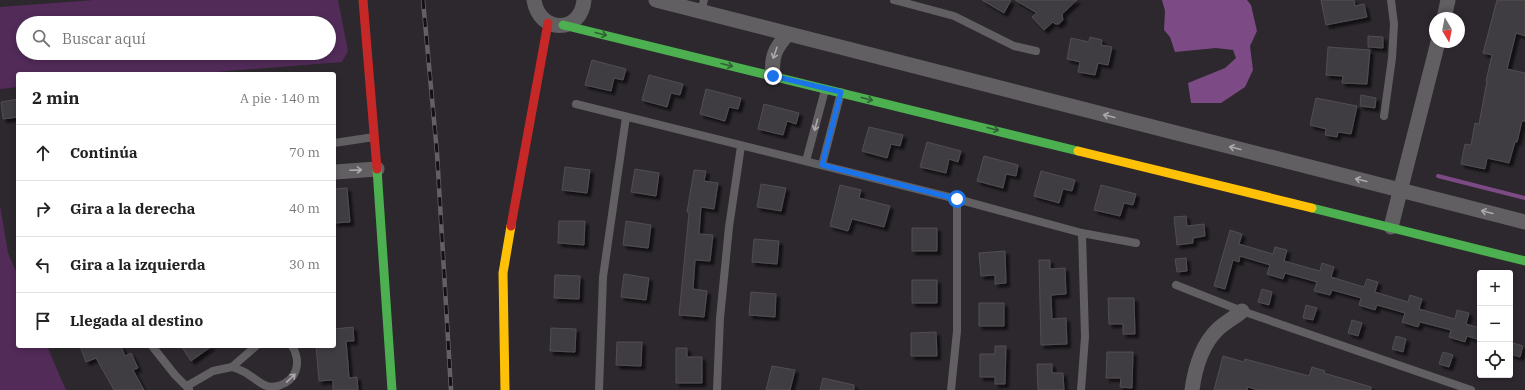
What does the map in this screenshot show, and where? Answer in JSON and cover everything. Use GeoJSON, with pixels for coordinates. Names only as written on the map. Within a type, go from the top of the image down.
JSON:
{"type":"FeatureCollection","features":[{"type":"Feature","properties":{"kind":"street"},"geometry":{"type":"LineString","coordinates":[[363,0],[375,137],[392,390]]}},
{"type":"Feature","properties":{"kind":"street"},"geometry":{"type":"LineString","coordinates":[[534,0],[535,9],[539,16],[555,24],[1391,226],[1525,261]]}},
{"type":"Feature","properties":{"kind":"street"},"geometry":{"type":"LineString","coordinates":[[555,24],[572,22],[579,16],[583,8],[584,0]]}},
{"type":"Feature","properties":{"kind":"street"},"geometry":{"type":"LineString","coordinates":[[656,0],[702,6],[788,34],[1525,222]]}},
{"type":"Feature","properties":{"kind":"street"},"geometry":{"type":"LineString","coordinates":[[1445,12],[1448,0]]}},
{"type":"Feature","properties":{"kind":"street"},"geometry":{"type":"LineString","coordinates":[[505,390],[503,273],[555,24]]}},
{"type":"Feature","properties":{"kind":"street"},"geometry":{"type":"LineString","coordinates":[[773,76],[772,66],[774,53],[779,44],[788,34]]}},
{"type":"Feature","properties":{"kind":"street"},"geometry":{"type":"LineString","coordinates":[[1391,226],[1436,48]]}},
{"type":"Feature","properties":{"kind":"street"},"geometry":{"type":"LineString","coordinates":[[336,172],[377,169]]}},
{"type":"Feature","properties":{"kind":"street"},"geometry":{"type":"LineString","coordinates":[[1192,390],[1193,380],[1202,350],[1217,331],[1242,311]]}},
{"type":"Feature","properties":{"kind":"lane"},"geometry":{"type":"LineString","coordinates":[[894,0],[954,16],[1014,46],[1036,51]]}},
{"type":"Feature","properties":{"kind":"lane"},"geometry":{"type":"LineString","coordinates":[[1384,116],[1392,58],[1394,24],[1391,0]]}},
{"type":"Feature","properties":{"kind":"lane"},"geometry":{"type":"LineString","coordinates":[[806,162],[825,89]]}},
{"type":"Feature","properties":{"kind":"lane"},"geometry":{"type":"LineString","coordinates":[[822,165],[841,92]]}},
{"type":"Feature","properties":{"kind":"lane"},"geometry":{"type":"LineString","coordinates":[[576,104],[957,199],[1082,233],[1136,243]]}},
{"type":"Feature","properties":{"kind":"lane"},"geometry":{"type":"LineString","coordinates":[[599,390],[603,277],[626,117]]}},
{"type":"Feature","properties":{"kind":"lane"},"geometry":{"type":"LineString","coordinates":[[336,143],[375,137]]}},
{"type":"Feature","properties":{"kind":"lane"},"geometry":{"type":"LineString","coordinates":[[717,390],[720,318],[728,227],[741,146]]}},
{"type":"Feature","properties":{"kind":"lane"},"geometry":{"type":"LineString","coordinates":[[951,390],[957,331],[957,199]]}},
{"type":"Feature","properties":{"kind":"lane"},"geometry":{"type":"LineString","coordinates":[[1081,390],[1085,337],[1082,233]]}},
{"type":"Feature","properties":{"kind":"lane"},"geometry":{"type":"LineString","coordinates":[[1176,285],[1242,311],[1471,390]]}},
{"type":"Feature","properties":{"kind":"lane"},"geometry":{"type":"LineString","coordinates":[[154,348],[175,375],[188,388],[213,371],[232,367],[254,348]]}},
{"type":"Feature","properties":{"kind":"lane"},"geometry":{"type":"LineString","coordinates":[[232,367],[249,374],[259,383],[269,387],[278,386],[291,380],[296,372],[298,358],[293,348]]}},
{"type":"Feature","properties":{"kind":"shaded area"},"geometry":{"type":"Polygon","coordinates":[[[94,0],[338,0],[348,51],[342,62],[215,72],[16,72],[16,87],[0,89],[0,7],[94,0]]]}},
{"type":"Feature","properties":{"kind":"shaded area"},"geometry":{"type":"Polygon","coordinates":[[[1162,0],[1247,0],[1251,5],[1257,31],[1250,46],[1253,70],[1245,87],[1221,103],[1191,103],[1188,83],[1225,68],[1236,58],[1233,50],[1216,48],[1175,52],[1170,37],[1164,30],[1165,11],[1162,0]]]}},
{"type":"Feature","properties":{"kind":"shaded area"},"geometry":{"type":"Polygon","coordinates":[[[0,205],[8,253],[16,271],[16,348],[48,348],[66,390],[0,390],[0,205]]]}},
{"type":"Feature","properties":{"kind":"building"},"geometry":{"type":"Polygon","coordinates":[[[982,0],[1011,0],[1004,13],[982,0]]]}},
{"type":"Feature","properties":{"kind":"building"},"geometry":{"type":"Polygon","coordinates":[[[1015,0],[1077,0],[1062,14],[1063,20],[1059,24],[1055,24],[1053,22],[1044,30],[1032,17],[1037,13],[1015,0]]]}},
{"type":"Feature","properties":{"kind":"building"},"geometry":{"type":"Polygon","coordinates":[[[1321,0],[1354,0],[1355,6],[1364,4],[1367,17],[1326,25],[1321,0]]]}},
{"type":"Feature","properties":{"kind":"building"},"geometry":{"type":"Polygon","coordinates":[[[1497,0],[1525,0],[1525,36],[1516,33],[1507,69],[1525,73],[1525,121],[1522,121],[1517,142],[1515,142],[1509,163],[1487,158],[1485,169],[1461,164],[1465,144],[1471,145],[1475,123],[1479,124],[1492,55],[1483,53],[1497,0]]]}},
{"type":"Feature","properties":{"kind":"building"},"geometry":{"type":"Polygon","coordinates":[[[1368,36],[1383,37],[1383,48],[1368,47],[1368,36]]]}},
{"type":"Feature","properties":{"kind":"building"},"geometry":{"type":"Polygon","coordinates":[[[1090,37],[1102,40],[1101,45],[1112,47],[1108,65],[1098,63],[1095,75],[1078,72],[1080,62],[1067,59],[1071,38],[1089,42],[1090,37]]]}},
{"type":"Feature","properties":{"kind":"building"},"geometry":{"type":"Polygon","coordinates":[[[1328,47],[1370,50],[1367,84],[1342,83],[1343,76],[1326,75],[1328,47]]]}},
{"type":"Feature","properties":{"kind":"building"},"geometry":{"type":"Polygon","coordinates":[[[592,60],[626,69],[623,80],[614,78],[611,91],[585,85],[592,60]]]}},
{"type":"Feature","properties":{"kind":"building"},"geometry":{"type":"Polygon","coordinates":[[[649,75],[683,84],[680,95],[671,93],[667,107],[642,100],[649,75]]]}},
{"type":"Feature","properties":{"kind":"building"},"geometry":{"type":"Polygon","coordinates":[[[706,89],[741,98],[738,109],[729,107],[725,121],[700,114],[706,89]]]}},
{"type":"Feature","properties":{"kind":"building"},"geometry":{"type":"Polygon","coordinates":[[[1361,95],[1376,98],[1375,108],[1360,106],[1361,95]]]}},
{"type":"Feature","properties":{"kind":"building"},"geometry":{"type":"Polygon","coordinates":[[[1316,98],[1357,106],[1351,134],[1338,132],[1337,137],[1325,135],[1326,129],[1310,125],[1316,98]]]}},
{"type":"Feature","properties":{"kind":"building"},"geometry":{"type":"Polygon","coordinates":[[[16,99],[16,117],[3,119],[1,102],[16,99]]]}},
{"type":"Feature","properties":{"kind":"building"},"geometry":{"type":"Polygon","coordinates":[[[764,104],[799,113],[796,124],[787,121],[783,135],[758,129],[764,104]]]}},
{"type":"Feature","properties":{"kind":"building"},"geometry":{"type":"Polygon","coordinates":[[[869,127],[903,135],[900,146],[891,144],[887,158],[862,151],[869,127]]]}},
{"type":"Feature","properties":{"kind":"building"},"geometry":{"type":"Polygon","coordinates":[[[927,142],[961,151],[958,162],[949,159],[946,173],[920,167],[927,142]]]}},
{"type":"Feature","properties":{"kind":"building"},"geometry":{"type":"Polygon","coordinates":[[[984,156],[1018,165],[1016,176],[1006,174],[1003,188],[977,181],[984,156]]]}},
{"type":"Feature","properties":{"kind":"building"},"geometry":{"type":"Polygon","coordinates":[[[565,167],[590,170],[587,193],[562,190],[565,167]]]}},
{"type":"Feature","properties":{"kind":"building"},"geometry":{"type":"Polygon","coordinates":[[[635,169],[659,173],[656,196],[631,192],[635,169]]]}},
{"type":"Feature","properties":{"kind":"building"},"geometry":{"type":"Polygon","coordinates":[[[694,170],[706,171],[704,181],[718,183],[714,209],[701,207],[699,234],[713,235],[710,261],[695,260],[693,289],[707,291],[704,317],[679,315],[689,213],[687,212],[694,170]]]}},
{"type":"Feature","properties":{"kind":"building"},"geometry":{"type":"Polygon","coordinates":[[[1041,171],[1075,180],[1072,191],[1063,189],[1059,203],[1034,196],[1041,171]]]}},
{"type":"Feature","properties":{"kind":"building"},"geometry":{"type":"Polygon","coordinates":[[[761,184],[786,188],[781,211],[757,207],[761,184]]]}},
{"type":"Feature","properties":{"kind":"building"},"geometry":{"type":"Polygon","coordinates":[[[840,185],[861,190],[859,198],[890,206],[884,227],[852,219],[848,231],[830,226],[840,185]]]}},
{"type":"Feature","properties":{"kind":"building"},"geometry":{"type":"Polygon","coordinates":[[[1101,185],[1136,194],[1133,205],[1124,203],[1120,216],[1094,210],[1101,185]]]}},
{"type":"Feature","properties":{"kind":"building"},"geometry":{"type":"Polygon","coordinates":[[[347,188],[350,222],[336,223],[336,189],[347,188]]]}},
{"type":"Feature","properties":{"kind":"building"},"geometry":{"type":"Polygon","coordinates":[[[1186,216],[1187,226],[1204,224],[1205,236],[1193,238],[1193,243],[1177,245],[1174,217],[1186,216]]]}},
{"type":"Feature","properties":{"kind":"building"},"geometry":{"type":"Polygon","coordinates":[[[559,221],[585,221],[584,245],[558,243],[559,221]]]}},
{"type":"Feature","properties":{"kind":"building"},"geometry":{"type":"Polygon","coordinates":[[[626,221],[651,225],[648,248],[623,245],[626,221]]]}},
{"type":"Feature","properties":{"kind":"building"},"geometry":{"type":"Polygon","coordinates":[[[912,228],[937,228],[937,251],[912,251],[912,228]]]}},
{"type":"Feature","properties":{"kind":"building"},"geometry":{"type":"Polygon","coordinates":[[[1230,230],[1242,234],[1239,244],[1273,254],[1275,247],[1287,250],[1284,261],[1320,271],[1322,263],[1334,267],[1331,277],[1364,287],[1367,279],[1378,282],[1375,292],[1408,302],[1410,295],[1422,299],[1419,309],[1455,319],[1457,310],[1469,313],[1466,324],[1477,327],[1477,339],[1467,336],[1465,342],[1449,337],[1451,330],[1420,322],[1418,327],[1402,322],[1405,313],[1377,305],[1375,310],[1359,305],[1361,298],[1332,290],[1330,295],[1314,291],[1317,282],[1285,273],[1283,279],[1267,274],[1270,265],[1240,256],[1239,262],[1233,260],[1225,289],[1214,286],[1230,230]]]}},
{"type":"Feature","properties":{"kind":"building"},"geometry":{"type":"Polygon","coordinates":[[[754,239],[779,241],[777,264],[752,262],[754,239]]]}},
{"type":"Feature","properties":{"kind":"building"},"geometry":{"type":"Polygon","coordinates":[[[1005,251],[1006,283],[995,284],[995,275],[981,276],[979,253],[1005,251]]]}},
{"type":"Feature","properties":{"kind":"building"},"geometry":{"type":"Polygon","coordinates":[[[1186,258],[1187,271],[1177,272],[1175,259],[1186,258]]]}},
{"type":"Feature","properties":{"kind":"building"},"geometry":{"type":"Polygon","coordinates":[[[1039,260],[1050,260],[1050,269],[1065,268],[1066,294],[1051,295],[1052,319],[1066,318],[1067,344],[1041,345],[1039,260]]]}},
{"type":"Feature","properties":{"kind":"building"},"geometry":{"type":"Polygon","coordinates":[[[624,274],[649,278],[646,300],[621,297],[624,274]]]}},
{"type":"Feature","properties":{"kind":"building"},"geometry":{"type":"Polygon","coordinates":[[[555,275],[580,276],[579,299],[554,298],[555,275]]]}},
{"type":"Feature","properties":{"kind":"building"},"geometry":{"type":"Polygon","coordinates":[[[912,280],[937,280],[937,303],[912,303],[912,280]]]}},
{"type":"Feature","properties":{"kind":"building"},"geometry":{"type":"Polygon","coordinates":[[[1262,289],[1272,292],[1269,305],[1258,302],[1262,289]]]}},
{"type":"Feature","properties":{"kind":"building"},"geometry":{"type":"Polygon","coordinates":[[[751,292],[776,294],[775,317],[749,315],[751,292]]]}},
{"type":"Feature","properties":{"kind":"building"},"geometry":{"type":"Polygon","coordinates":[[[1108,298],[1134,298],[1135,334],[1123,334],[1123,324],[1109,324],[1108,298]]]}},
{"type":"Feature","properties":{"kind":"building"},"geometry":{"type":"Polygon","coordinates":[[[979,303],[1004,303],[1004,326],[979,326],[979,303]]]}},
{"type":"Feature","properties":{"kind":"building"},"geometry":{"type":"Polygon","coordinates":[[[1306,305],[1317,308],[1313,320],[1303,318],[1306,305]]]}},
{"type":"Feature","properties":{"kind":"building"},"geometry":{"type":"Polygon","coordinates":[[[1352,320],[1362,323],[1358,336],[1348,333],[1352,320]]]}},
{"type":"Feature","properties":{"kind":"building"},"geometry":{"type":"Polygon","coordinates":[[[353,327],[354,341],[346,341],[349,378],[357,377],[358,390],[333,390],[333,380],[319,381],[316,348],[336,348],[336,329],[353,327]]]}},
{"type":"Feature","properties":{"kind":"building"},"geometry":{"type":"Polygon","coordinates":[[[551,328],[576,329],[575,352],[550,351],[551,328]]]}},
{"type":"Feature","properties":{"kind":"building"},"geometry":{"type":"Polygon","coordinates":[[[936,332],[937,356],[911,356],[911,333],[936,332]]]}},
{"type":"Feature","properties":{"kind":"building"},"geometry":{"type":"Polygon","coordinates":[[[1396,336],[1406,339],[1403,352],[1392,349],[1396,336]]]}},
{"type":"Feature","properties":{"kind":"building"},"geometry":{"type":"Polygon","coordinates":[[[617,342],[642,342],[641,366],[616,365],[617,342]]]}},
{"type":"Feature","properties":{"kind":"building"},"geometry":{"type":"Polygon","coordinates":[[[1513,343],[1523,346],[1520,357],[1513,355],[1513,343]]]}},
{"type":"Feature","properties":{"kind":"building"},"geometry":{"type":"Polygon","coordinates":[[[995,346],[1006,346],[1005,384],[995,384],[995,377],[980,377],[980,354],[995,354],[995,346]]]}},
{"type":"Feature","properties":{"kind":"building"},"geometry":{"type":"Polygon","coordinates":[[[81,348],[122,348],[125,356],[131,353],[138,368],[133,370],[144,390],[114,390],[96,358],[86,362],[81,348]]]}},
{"type":"Feature","properties":{"kind":"building"},"geometry":{"type":"Polygon","coordinates":[[[182,348],[209,348],[191,361],[182,348]]]}},
{"type":"Feature","properties":{"kind":"building"},"geometry":{"type":"Polygon","coordinates":[[[676,348],[687,348],[687,357],[702,357],[702,383],[676,383],[676,348]]]}},
{"type":"Feature","properties":{"kind":"building"},"geometry":{"type":"Polygon","coordinates":[[[1107,352],[1133,352],[1132,388],[1120,387],[1121,378],[1106,378],[1107,352]]]}},
{"type":"Feature","properties":{"kind":"building"},"geometry":{"type":"Polygon","coordinates":[[[1443,352],[1453,355],[1449,367],[1439,364],[1443,352]]]}},
{"type":"Feature","properties":{"kind":"building"},"geometry":{"type":"Polygon","coordinates":[[[1223,356],[1244,362],[1245,359],[1309,376],[1312,367],[1325,371],[1324,373],[1371,387],[1371,390],[1258,390],[1248,387],[1247,390],[1214,390],[1223,356]]]}},
{"type":"Feature","properties":{"kind":"building"},"geometry":{"type":"Polygon","coordinates":[[[1037,364],[1052,364],[1052,373],[1063,373],[1064,390],[1038,390],[1037,364]]]}},
{"type":"Feature","properties":{"kind":"building"},"geometry":{"type":"Polygon","coordinates":[[[772,366],[795,370],[790,390],[766,390],[772,366]]]}},
{"type":"Feature","properties":{"kind":"building"},"geometry":{"type":"Polygon","coordinates":[[[823,378],[854,385],[854,390],[820,390],[823,378]]]}},
{"type":"Feature","properties":{"kind":"waterway"},"geometry":{"type":"LineString","coordinates":[[1438,176],[1525,198]]}},
{"type":"Feature","properties":{"kind":"railway"},"geometry":{"type":"LineString","coordinates":[[423,0],[437,153],[451,390]]}},
{"type":"Feature","properties":{"kind":"traffic: fast"},"geometry":{"type":"LineString","coordinates":[[563,25],[1078,151]]}},
{"type":"Feature","properties":{"kind":"traffic: fast"},"geometry":{"type":"LineString","coordinates":[[377,169],[392,390]]}},
{"type":"Feature","properties":{"kind":"traffic: fast"},"geometry":{"type":"LineString","coordinates":[[1312,208],[1525,261]]}},
{"type":"Feature","properties":{"kind":"traffic: slow"},"geometry":{"type":"LineString","coordinates":[[1078,151],[1312,208]]}},
{"type":"Feature","properties":{"kind":"traffic: slow"},"geometry":{"type":"LineString","coordinates":[[505,390],[503,273],[511,226]]}},
{"type":"Feature","properties":{"kind":"traffic: jam"},"geometry":{"type":"LineString","coordinates":[[363,0],[377,169]]}},
{"type":"Feature","properties":{"kind":"traffic: jam"},"geometry":{"type":"LineString","coordinates":[[511,226],[548,23]]}},
{"type":"Feature","properties":{"kind":"route"},"geometry":{"type":"LineString","coordinates":[[773,76],[841,92],[822,165],[957,199]]}}]}
